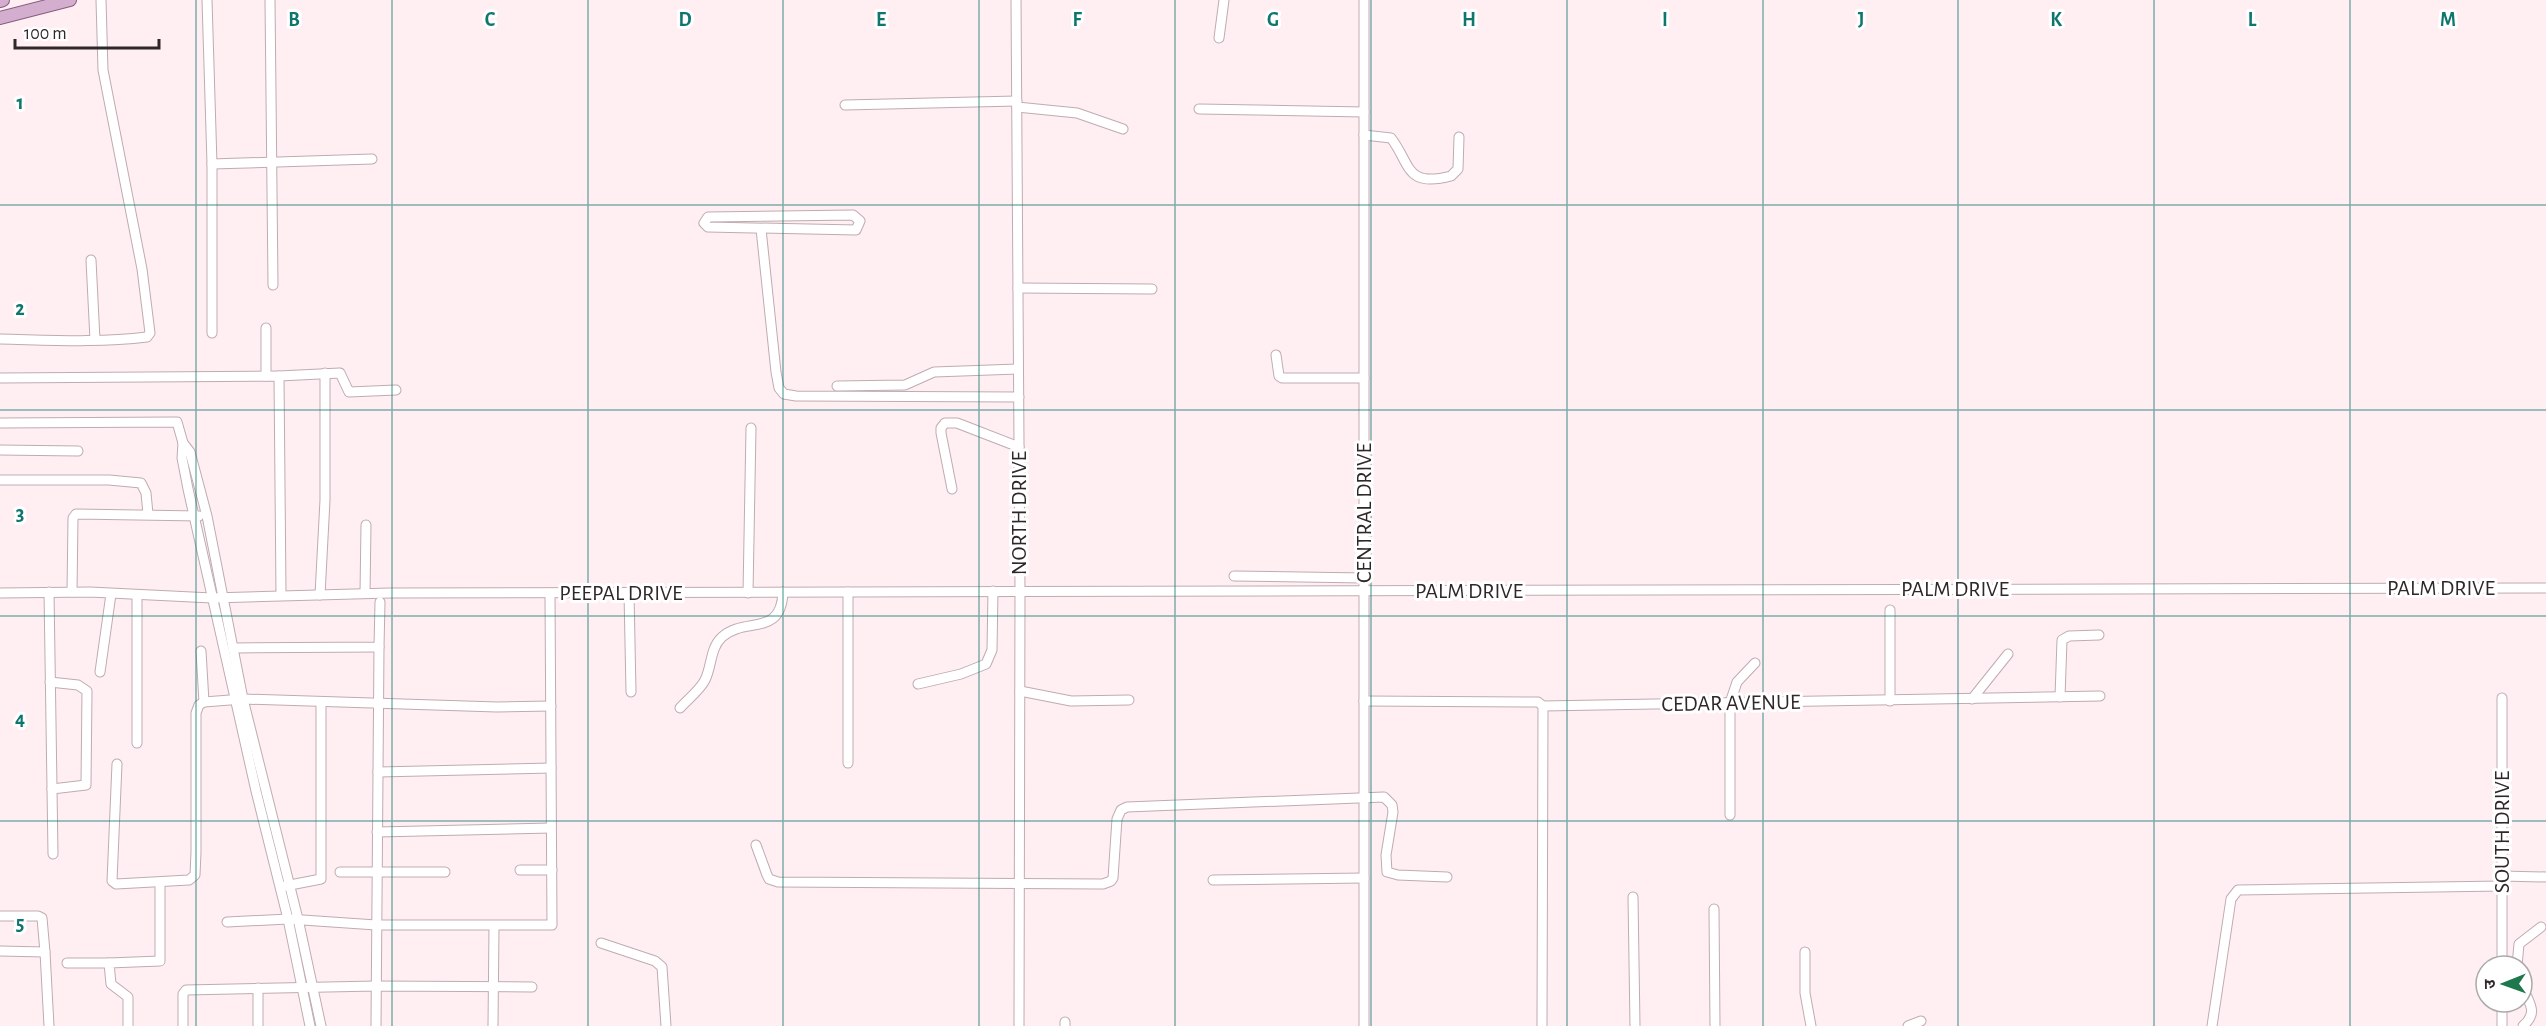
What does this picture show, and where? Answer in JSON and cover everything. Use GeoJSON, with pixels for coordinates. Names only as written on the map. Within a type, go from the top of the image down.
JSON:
{"type":"FeatureCollection","features":[{"type":"Feature","properties":{"kind":"main road"},"geometry":{"type":"LineString","coordinates":[[0,18],[70,0]]}},
{"type":"Feature","properties":{"kind":"street"},"geometry":{"type":"LineString","coordinates":[[0,339],[95,340],[147,337],[150,330],[142,269],[103,70],[100,0]]}},
{"type":"Feature","properties":{"kind":"street"},"geometry":{"type":"LineString","coordinates":[[207,0],[212,164],[212,333]]}},
{"type":"Feature","properties":{"kind":"street"},"geometry":{"type":"LineString","coordinates":[[270,0],[273,285]]}},
{"type":"Feature","properties":{"kind":"street","name":"NORTH DRIVE"},"geometry":{"type":"LineString","coordinates":[[1016,0],[1020,591],[1019,1026]]}},
{"type":"Feature","properties":{"kind":"street"},"geometry":{"type":"LineString","coordinates":[[1219,38],[1224,0]]}},
{"type":"Feature","properties":{"kind":"street","name":"CENTRAL DRIVE"},"geometry":{"type":"LineString","coordinates":[[1364,0],[1364,1026]]}},
{"type":"Feature","properties":{"kind":"street"},"geometry":{"type":"LineString","coordinates":[[845,105],[1017,104],[1077,113],[1123,129]]}},
{"type":"Feature","properties":{"kind":"street"},"geometry":{"type":"LineString","coordinates":[[1199,109],[1364,112]]}},
{"type":"Feature","properties":{"kind":"street"},"geometry":{"type":"LineString","coordinates":[[1364,135],[1391,138],[1412,173],[1432,178],[1451,176],[1458,170],[1459,137]]}},
{"type":"Feature","properties":{"kind":"street"},"geometry":{"type":"LineString","coordinates":[[212,164],[372,159]]}},
{"type":"Feature","properties":{"kind":"street"},"geometry":{"type":"LineString","coordinates":[[853,214],[860,221],[855,230],[761,229],[708,227],[705,226],[705,221],[708,217],[853,214]]}},
{"type":"Feature","properties":{"kind":"street"},"geometry":{"type":"LineString","coordinates":[[761,229],[776,372],[779,388],[783,394],[796,396],[1018,397]]}},
{"type":"Feature","properties":{"kind":"street"},"geometry":{"type":"LineString","coordinates":[[92,260],[95,340]]}},
{"type":"Feature","properties":{"kind":"street"},"geometry":{"type":"LineString","coordinates":[[1018,288],[1152,289]]}},
{"type":"Feature","properties":{"kind":"street"},"geometry":{"type":"LineString","coordinates":[[266,328],[266,376]]}},
{"type":"Feature","properties":{"kind":"street"},"geometry":{"type":"LineString","coordinates":[[1276,354],[1279,375],[1282,378],[1364,378]]}},
{"type":"Feature","properties":{"kind":"street"},"geometry":{"type":"LineString","coordinates":[[837,386],[905,385],[934,372],[1018,369]]}},
{"type":"Feature","properties":{"kind":"street"},"geometry":{"type":"LineString","coordinates":[[0,378],[279,376],[340,373],[349,392],[396,390]]}},
{"type":"Feature","properties":{"kind":"street"},"geometry":{"type":"LineString","coordinates":[[320,595],[325,500],[325,374]]}},
{"type":"Feature","properties":{"kind":"street"},"geometry":{"type":"LineString","coordinates":[[279,376],[281,594]]}},
{"type":"Feature","properties":{"kind":"street"},"geometry":{"type":"LineString","coordinates":[[0,423],[177,422],[183,443],[183,462],[212,598],[240,700],[293,919],[307,987],[310,1026]]}},
{"type":"Feature","properties":{"kind":"street"},"geometry":{"type":"LineString","coordinates":[[952,489],[941,433],[941,428],[945,423],[957,423],[1019,447]]}},
{"type":"Feature","properties":{"kind":"street"},"geometry":{"type":"LineString","coordinates":[[748,593],[751,428]]}},
{"type":"Feature","properties":{"kind":"street"},"geometry":{"type":"LineString","coordinates":[[183,443],[190,452],[207,516],[233,648],[240,700]]}},
{"type":"Feature","properties":{"kind":"street"},"geometry":{"type":"LineString","coordinates":[[0,450],[78,451]]}},
{"type":"Feature","properties":{"kind":"street"},"geometry":{"type":"LineString","coordinates":[[0,480],[109,480],[141,483],[146,493],[148,514]]}},
{"type":"Feature","properties":{"kind":"street"},"geometry":{"type":"LineString","coordinates":[[72,592],[74,516],[148,514],[207,516]]}},
{"type":"Feature","properties":{"kind":"street"},"geometry":{"type":"LineString","coordinates":[[365,593],[366,525]]}},
{"type":"Feature","properties":{"kind":"street"},"geometry":{"type":"LineString","coordinates":[[1234,576],[1364,578]]}},
{"type":"Feature","properties":{"kind":"street","name":"PALM DRIVE"},"geometry":{"type":"LineString","coordinates":[[1020,591],[2546,588]]}},
{"type":"Feature","properties":{"kind":"street"},"geometry":{"type":"LineString","coordinates":[[918,684],[954,676],[986,664],[992,650],[993,591]]}},
{"type":"Feature","properties":{"kind":"street","name":"PEEPAL DRIVE"},"geometry":{"type":"LineString","coordinates":[[0,593],[72,592],[223,598],[281,594],[365,593],[1020,591]]}},
{"type":"Feature","properties":{"kind":"street"},"geometry":{"type":"LineString","coordinates":[[49,592],[53,854]]}},
{"type":"Feature","properties":{"kind":"street"},"geometry":{"type":"LineString","coordinates":[[680,708],[703,684],[709,672],[714,650],[723,636],[731,631],[769,621],[781,609],[783,592]]}},
{"type":"Feature","properties":{"kind":"street"},"geometry":{"type":"LineString","coordinates":[[848,592],[848,764]]}},
{"type":"Feature","properties":{"kind":"street"},"geometry":{"type":"LineString","coordinates":[[629,593],[631,692]]}},
{"type":"Feature","properties":{"kind":"street"},"geometry":{"type":"LineString","coordinates":[[100,672],[111,594]]}},
{"type":"Feature","properties":{"kind":"street"},"geometry":{"type":"LineString","coordinates":[[226,922],[293,919],[376,925],[494,927],[552,925],[550,594]]}},
{"type":"Feature","properties":{"kind":"street"},"geometry":{"type":"LineString","coordinates":[[137,596],[137,743]]}},
{"type":"Feature","properties":{"kind":"street"},"geometry":{"type":"LineString","coordinates":[[376,1026],[380,602]]}},
{"type":"Feature","properties":{"kind":"street"},"geometry":{"type":"LineString","coordinates":[[1890,610],[1890,701]]}},
{"type":"Feature","properties":{"kind":"street"},"geometry":{"type":"LineString","coordinates":[[2060,697],[2062,640],[2069,636],[2099,635]]}},
{"type":"Feature","properties":{"kind":"street"},"geometry":{"type":"LineString","coordinates":[[233,648],[379,647]]}},
{"type":"Feature","properties":{"kind":"street"},"geometry":{"type":"LineString","coordinates":[[201,651],[204,702]]}},
{"type":"Feature","properties":{"kind":"street"},"geometry":{"type":"LineString","coordinates":[[1972,699],[2008,654]]}},
{"type":"Feature","properties":{"kind":"street"},"geometry":{"type":"LineString","coordinates":[[1730,816],[1730,703],[1737,682],[1755,663]]}},
{"type":"Feature","properties":{"kind":"street"},"geometry":{"type":"LineString","coordinates":[[50,682],[78,684],[87,691],[86,785],[52,789]]}},
{"type":"Feature","properties":{"kind":"street"},"geometry":{"type":"LineString","coordinates":[[1020,691],[1071,701],[1129,700]]}},
{"type":"Feature","properties":{"kind":"street","name":"CEDAR AVENUE"},"geometry":{"type":"LineString","coordinates":[[1364,701],[1538,702],[1543,706],[2100,696]]}},
{"type":"Feature","properties":{"kind":"street","name":"SOUTH DRIVE"},"geometry":{"type":"LineString","coordinates":[[2502,698],[2502,954]]}},
{"type":"Feature","properties":{"kind":"street"},"geometry":{"type":"LineString","coordinates":[[117,764],[112,881],[116,884],[189,880],[196,870],[196,713],[199,705],[204,702],[240,700],[550,706]]}},
{"type":"Feature","properties":{"kind":"street"},"geometry":{"type":"LineString","coordinates":[[285,886],[321,879],[321,702]]}},
{"type":"Feature","properties":{"kind":"street"},"geometry":{"type":"LineString","coordinates":[[1542,1026],[1543,706]]}},
{"type":"Feature","properties":{"kind":"street"},"geometry":{"type":"LineString","coordinates":[[378,772],[551,768]]}},
{"type":"Feature","properties":{"kind":"street"},"geometry":{"type":"LineString","coordinates":[[756,845],[769,879],[778,882],[1102,884],[1111,881],[1117,819],[1121,810],[1127,807],[1384,797],[1392,805],[1393,824],[1386,855],[1387,872],[1398,876],[1447,877]]}},
{"type":"Feature","properties":{"kind":"street"},"geometry":{"type":"LineString","coordinates":[[377,832],[551,828]]}},
{"type":"Feature","properties":{"kind":"street"},"geometry":{"type":"LineString","coordinates":[[520,870],[552,870]]}},
{"type":"Feature","properties":{"kind":"street"},"geometry":{"type":"LineString","coordinates":[[340,872],[445,872]]}},
{"type":"Feature","properties":{"kind":"street"},"geometry":{"type":"LineString","coordinates":[[2212,1026],[2231,899],[2238,890],[2502,881],[2546,877]]}},
{"type":"Feature","properties":{"kind":"street"},"geometry":{"type":"LineString","coordinates":[[1213,880],[1364,878]]}},
{"type":"Feature","properties":{"kind":"street"},"geometry":{"type":"LineString","coordinates":[[67,963],[160,961],[160,882]]}},
{"type":"Feature","properties":{"kind":"street"},"geometry":{"type":"LineString","coordinates":[[1633,897],[1635,1026]]}},
{"type":"Feature","properties":{"kind":"street"},"geometry":{"type":"LineString","coordinates":[[1714,909],[1715,1026]]}},
{"type":"Feature","properties":{"kind":"street"},"geometry":{"type":"LineString","coordinates":[[0,916],[38,916],[42,918],[49,1026]]}},
{"type":"Feature","properties":{"kind":"street"},"geometry":{"type":"LineString","coordinates":[[493,1026],[494,927]]}},
{"type":"Feature","properties":{"kind":"street"},"geometry":{"type":"LineString","coordinates":[[2519,954],[2520,944],[2541,927]]}},
{"type":"Feature","properties":{"kind":"street"},"geometry":{"type":"LineString","coordinates":[[601,943],[656,961],[662,967],[666,1026]]}},
{"type":"Feature","properties":{"kind":"street"},"geometry":{"type":"LineString","coordinates":[[0,951],[45,952]]}},
{"type":"Feature","properties":{"kind":"street"},"geometry":{"type":"LineString","coordinates":[[1805,952],[1805,993],[1811,1026]]}},
{"type":"Feature","properties":{"kind":"street"},"geometry":{"type":"LineString","coordinates":[[109,963],[111,984],[128,997],[128,1026]]}},
{"type":"Feature","properties":{"kind":"street"},"geometry":{"type":"LineString","coordinates":[[183,1026],[183,994],[186,990],[376,986],[532,987]]}},
{"type":"Feature","properties":{"kind":"street"},"geometry":{"type":"LineString","coordinates":[[307,987],[321,1026]]}},
{"type":"Feature","properties":{"kind":"street"},"geometry":{"type":"LineString","coordinates":[[258,988],[258,1026]]}},
{"type":"Feature","properties":{"kind":"street"},"geometry":{"type":"LineString","coordinates":[[2523,1026],[2532,1018],[2533,1014]]}},
{"type":"Feature","properties":{"kind":"street"},"geometry":{"type":"LineString","coordinates":[[1908,1026],[1921,1021]]}}]}
